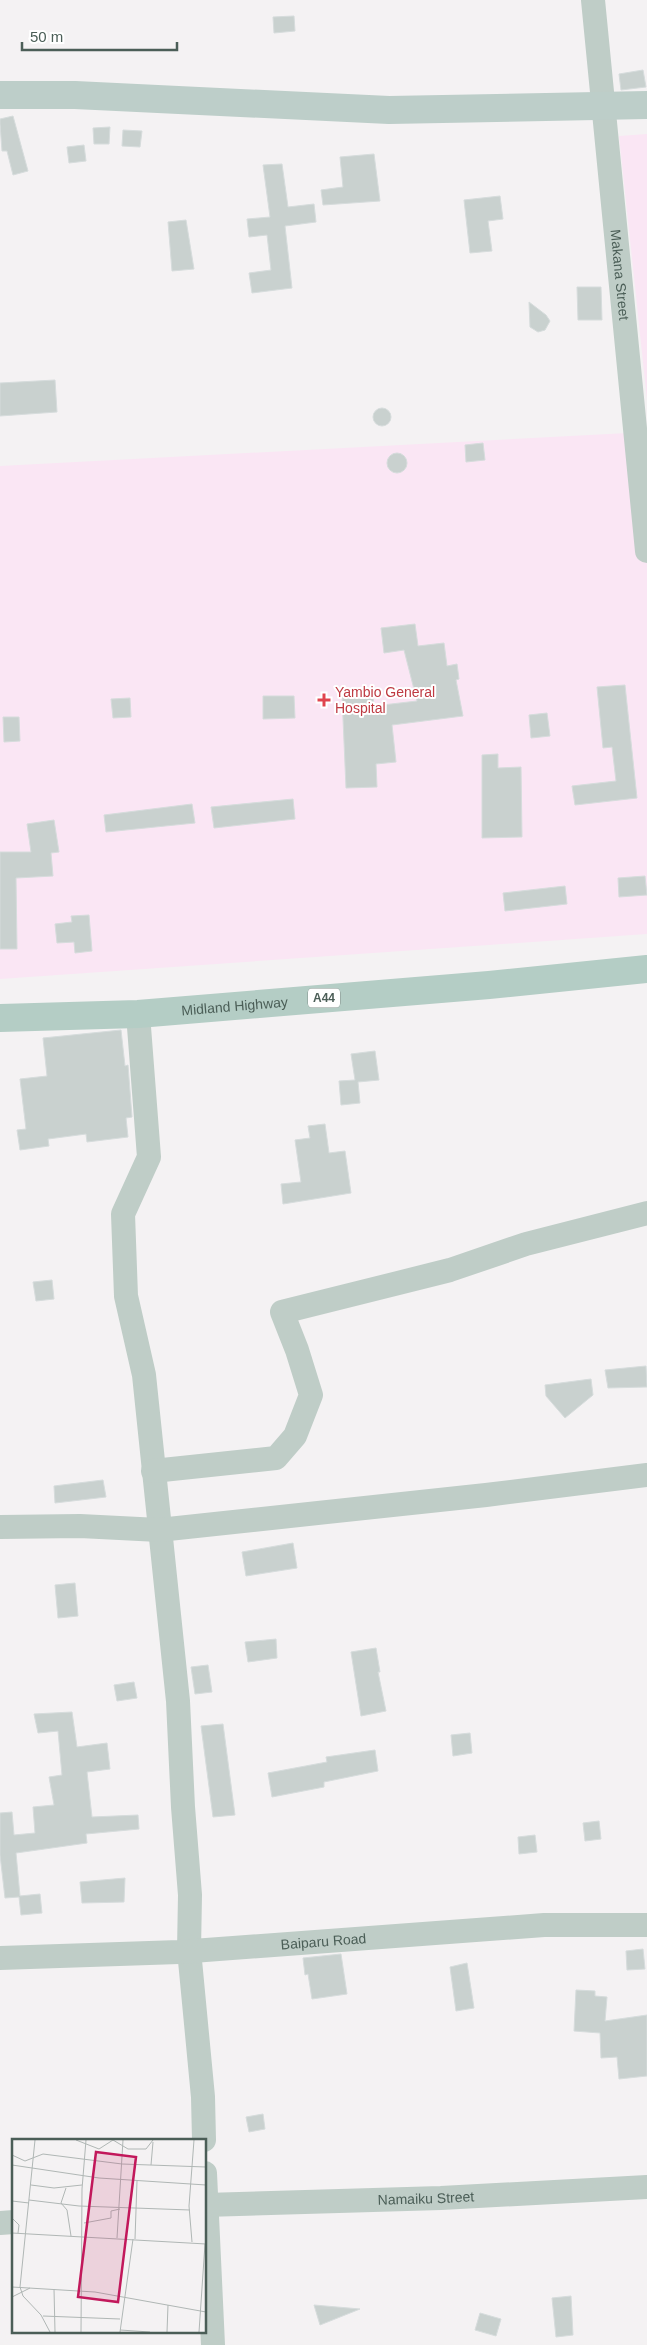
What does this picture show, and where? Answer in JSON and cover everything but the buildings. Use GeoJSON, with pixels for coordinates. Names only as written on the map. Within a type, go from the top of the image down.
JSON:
{"type":"FeatureCollection","features":[{"type":"Feature","properties":{"kind":"main road","name":"Midland Highway"},"geometry":{"type":"LineString","coordinates":[[0,1018],[138,1014],[647,969]]}},
{"type":"Feature","properties":{"kind":"street","name":"Makana Street"},"geometry":{"type":"LineString","coordinates":[[593,0],[647,550]]}},
{"type":"Feature","properties":{"kind":"street"},"geometry":{"type":"LineString","coordinates":[[0,95],[75,95],[389,110],[647,105]]}},
{"type":"Feature","properties":{"kind":"street"},"geometry":{"type":"LineString","coordinates":[[138,1014],[149,1158],[123,1214],[126,1296],[144,1375],[178,1700],[183,1807],[190,1895],[189,1950],[204,2139]]}},
{"type":"Feature","properties":{"kind":"street"},"geometry":{"type":"LineString","coordinates":[[154,1471],[276,1458],[295,1436],[311,1395],[297,1350],[282,1312],[450,1270],[526,1244],[647,1213]]}},
{"type":"Feature","properties":{"kind":"street"},"geometry":{"type":"LineString","coordinates":[[0,1527],[80,1526],[159,1530],[523,1491],[647,1475]]}},
{"type":"Feature","properties":{"kind":"street","name":"Baiparu Road"},"geometry":{"type":"LineString","coordinates":[[0,1958],[189,1950],[544,1925],[647,1925]]}},
{"type":"Feature","properties":{"kind":"street","name":"Namaiku Street"},"geometry":{"type":"LineString","coordinates":[[206,2205],[441,2198],[647,2187]]}},
{"type":"Feature","properties":{"kind":"street"},"geometry":{"type":"LineString","coordinates":[[206,2205],[213,2345]]}},
{"type":"Feature","properties":{"kind":"shaded area"},"geometry":{"type":"Polygon","coordinates":[[[647,134],[647,400],[619,136],[647,134]]]}},
{"type":"Feature","properties":{"kind":"shaded area","name":"Yambio General Hospital"},"geometry":{"type":"Polygon","coordinates":[[[647,432],[647,934],[0,979],[0,466],[647,432]]]}},
{"type":"Feature","properties":{"kind":"place","name":"Yambio General Hospital"},"geometry":{"type":"Point","coordinates":[324,700]}}]}
